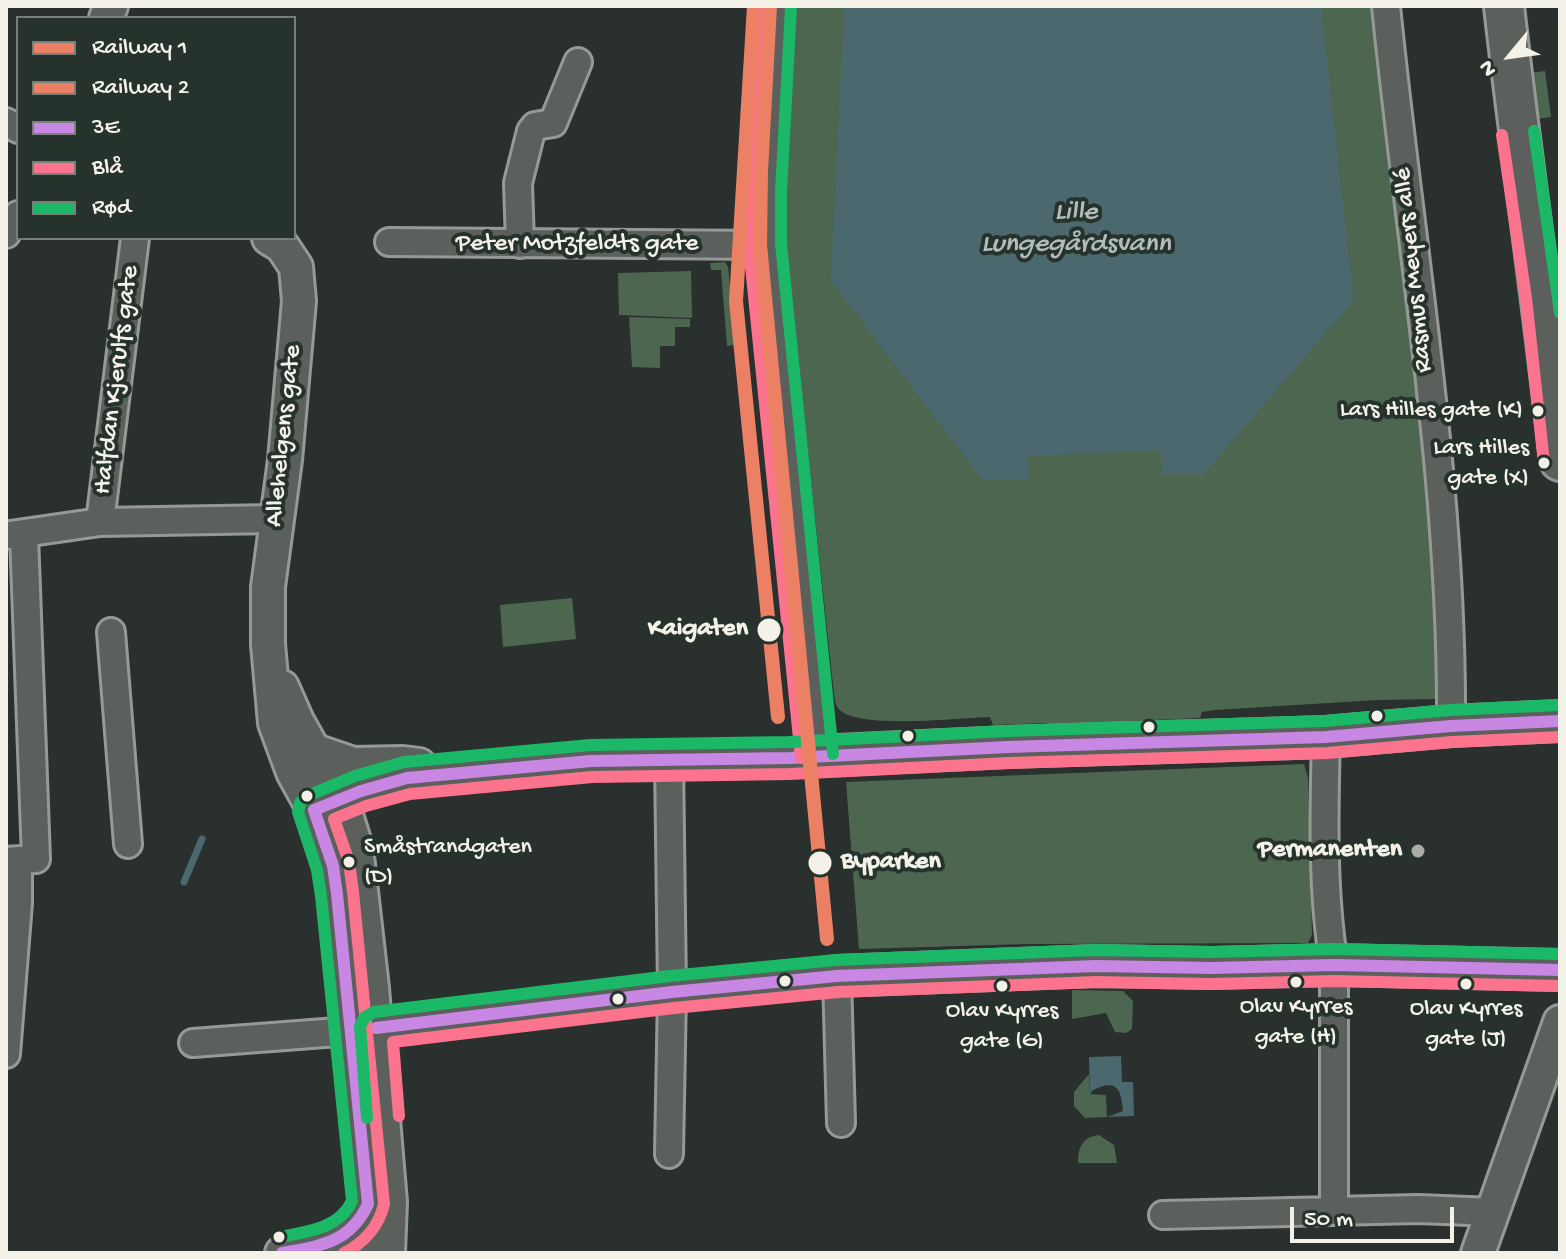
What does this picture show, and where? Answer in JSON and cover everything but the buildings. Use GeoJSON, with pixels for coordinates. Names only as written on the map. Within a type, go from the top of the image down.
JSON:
{"type":"FeatureCollection","features":[{"type":"Feature","properties":{"kind":"highway"},"geometry":{"type":"LineString","coordinates":[[1504,6],[1560,461]]}},
{"type":"Feature","properties":{"kind":"highway"},"geometry":{"type":"LineString","coordinates":[[817,756],[1326,737],[1451,726],[1560,721]]}},
{"type":"Feature","properties":{"kind":"highway"},"geometry":{"type":"LineString","coordinates":[[837,976],[1096,966],[1212,968],[1334,965],[1560,970]]}},
{"type":"Feature","properties":{"kind":"main road"},"geometry":{"type":"LineString","coordinates":[[328,804],[388,782],[462,773],[591,761],[817,756],[765,245],[775,6]]}},
{"type":"Feature","properties":{"kind":"main road","name":"Allehelgens gate"},"geometry":{"type":"LineString","coordinates":[[273,240],[282,246],[296,267],[299,301],[285,460],[268,587],[268,644],[275,723],[293,772],[328,804]]}},
{"type":"Feature","properties":{"kind":"main road","name":"Allehelgens gate"},"geometry":{"type":"LineString","coordinates":[[268,644],[287,702],[315,751],[328,804]]}},
{"type":"Feature","properties":{"kind":"main road"},"geometry":{"type":"LineString","coordinates":[[315,751],[353,764],[403,763],[462,773]]}},
{"type":"Feature","properties":{"kind":"main road"},"geometry":{"type":"LineString","coordinates":[[328,804],[360,867],[368,1204],[367,1229],[353,1253]]}},
{"type":"Feature","properties":{"kind":"main road"},"geometry":{"type":"LineString","coordinates":[[328,804],[333,866],[364,1030],[390,1202],[388,1253]]}},
{"type":"Feature","properties":{"kind":"main road"},"geometry":{"type":"LineString","coordinates":[[364,1030],[672,985],[837,976]]}},
{"type":"Feature","properties":{"kind":"main road"},"geometry":{"type":"LineString","coordinates":[[1478,1253],[1560,1022]]}},
{"type":"Feature","properties":{"kind":"main road"},"geometry":{"type":"LineString","coordinates":[[282,1253],[327,1244],[344,1236],[363,1218],[368,1204]]}},
{"type":"Feature","properties":{"kind":"street","name":"Rasmus Meyers allé"},"geometry":{"type":"LineString","coordinates":[[1391,7],[1441,506],[1451,726]]}},
{"type":"Feature","properties":{"kind":"street"},"geometry":{"type":"LineString","coordinates":[[520,244],[518,183],[531,131],[535,126],[553,123],[578,62]]}},
{"type":"Feature","properties":{"kind":"street","name":"Halfdan Kjerulfs gate"},"geometry":{"type":"LineString","coordinates":[[100,522],[124,397],[133,321],[135,240]]}},
{"type":"Feature","properties":{"kind":"street","name":"Peter Motzfeldts gate"},"geometry":{"type":"LineString","coordinates":[[389,242],[765,245]]}},
{"type":"Feature","properties":{"kind":"street"},"geometry":{"type":"LineString","coordinates":[[6,1054],[20,860],[15,535],[100,522],[275,519]]}},
{"type":"Feature","properties":{"kind":"street"},"geometry":{"type":"LineString","coordinates":[[111,632],[128,844]]}},
{"type":"Feature","properties":{"kind":"street"},"geometry":{"type":"LineString","coordinates":[[1326,737],[1324,796],[1330,941],[1334,965],[1334,1210]]}},
{"type":"Feature","properties":{"kind":"street"},"geometry":{"type":"LineString","coordinates":[[669,759],[672,985],[669,1154]]}},
{"type":"Feature","properties":{"kind":"street"},"geometry":{"type":"LineString","coordinates":[[837,976],[841,1123]]}},
{"type":"Feature","properties":{"kind":"street"},"geometry":{"type":"LineString","coordinates":[[193,1043],[364,1030]]}},
{"type":"Feature","properties":{"kind":"street"},"geometry":{"type":"LineString","coordinates":[[1163,1215],[1334,1210],[1464,1209],[1494,1212]]}},
{"type":"Feature","properties":{"kind":"green space"},"geometry":{"type":"Polygon","coordinates":[[[796,6],[1374,6],[1424,438],[1432,525],[1439,699],[1215,710],[1202,712],[1200,718],[1131,721],[1116,731],[1066,732],[1047,723],[993,725],[990,717],[869,720],[839,709],[834,694],[795,332],[781,262],[796,6]]]}},
{"type":"Feature","properties":{"kind":"green space"},"geometry":{"type":"Polygon","coordinates":[[[1545,71],[1551,117],[1530,120],[1530,73],[1545,71]]]}},
{"type":"Feature","properties":{"kind":"green space"},"geometry":{"type":"Polygon","coordinates":[[[725,262],[735,334],[733,345],[727,346],[721,270],[711,270],[710,263],[725,262]]]}},
{"type":"Feature","properties":{"kind":"green space"},"geometry":{"type":"Polygon","coordinates":[[[691,271],[692,318],[619,315],[618,273],[691,271]]]}},
{"type":"Feature","properties":{"kind":"green space"},"geometry":{"type":"Polygon","coordinates":[[[629,317],[690,319],[690,327],[675,327],[675,346],[660,346],[660,368],[632,367],[629,317]]]}},
{"type":"Feature","properties":{"kind":"green space"},"geometry":{"type":"Polygon","coordinates":[[[572,598],[576,639],[503,647],[500,605],[572,598]]]}},
{"type":"Feature","properties":{"kind":"green space","name":"Byparken"},"geometry":{"type":"Polygon","coordinates":[[[1304,764],[1308,778],[1312,935],[1308,943],[1027,944],[859,949],[846,782],[1304,764]]]}},
{"type":"Feature","properties":{"kind":"green space"},"geometry":{"type":"Polygon","coordinates":[[[1072,990],[1123,991],[1133,1001],[1132,1029],[1126,1033],[1115,1032],[1106,1013],[1072,1019],[1072,990]]]}},
{"type":"Feature","properties":{"kind":"green space"},"geometry":{"type":"Polygon","coordinates":[[[1089,1074],[1090,1094],[1106,1095],[1107,1117],[1085,1118],[1074,1106],[1074,1092],[1089,1074]]]}},
{"type":"Feature","properties":{"kind":"green space"},"geometry":{"type":"Polygon","coordinates":[[[1099,1135],[1114,1145],[1117,1163],[1078,1163],[1082,1144],[1099,1135]]]}},
{"type":"Feature","properties":{"kind":"water","name":"Lille Lungegårdsvann"},"geometry":{"type":"Polygon","coordinates":[[[844,6],[1321,6],[1354,300],[1204,474],[1162,474],[1160,450],[1028,456],[1029,480],[982,479],[831,281],[844,6]]]}},
{"type":"Feature","properties":{"kind":"water"},"geometry":{"type":"Polygon","coordinates":[[[1121,1056],[1122,1082],[1133,1082],[1134,1116],[1107,1117],[1123,1111],[1121,1097],[1117,1088],[1108,1085],[1090,1094],[1089,1057],[1121,1056]]]}},
{"type":"Feature","properties":{"kind":"waterway"},"geometry":{"type":"LineString","coordinates":[[184,882],[202,839]]}},
{"type":"Feature","properties":{"kind":"rail line","name":"2"},"geometry":{"type":"LineString","coordinates":[[754,6],[736,301],[778,717]]}},
{"type":"Feature","properties":{"kind":"rail line","name":"1"},"geometry":{"type":"LineString","coordinates":[[770,6],[760,245],[827,939]]}},
{"type":"Feature","properties":{"kind":"transit line","name":"Blå"},"geometry":{"type":"LineString","coordinates":[[759,6],[749,247],[801,758]]}},
{"type":"Feature","properties":{"kind":"transit line","name":"Rød"},"geometry":{"type":"LineString","coordinates":[[791,7],[781,244],[833,754]]}},
{"type":"Feature","properties":{"kind":"transit line","name":"Rød"},"geometry":{"type":"LineString","coordinates":[[1534,131],[1560,313]]}},
{"type":"Feature","properties":{"kind":"transit line","name":"Blå"},"geometry":{"type":"LineString","coordinates":[[1502,135],[1526,298],[1544,463]]}},
{"type":"Feature","properties":{"kind":"transit line","name":"Rød"},"geometry":{"type":"LineString","coordinates":[[279,1237],[321,1228],[339,1218],[352,1201],[321,896],[317,870],[298,812],[300,803],[307,796],[355,776],[404,762],[590,745],[789,742],[1007,731],[1325,721],[1450,710],[1559,705]]}},
{"type":"Feature","properties":{"kind":"transit line","name":"3E"},"geometry":{"type":"LineString","coordinates":[[314,810],[361,791],[407,778],[591,761],[790,758],[1008,747],[1326,737],[1451,726],[1560,721]]}},
{"type":"Feature","properties":{"kind":"transit line","name":"Blå"},"geometry":{"type":"LineString","coordinates":[[344,1253],[370,1233],[384,1204],[353,892],[349,862],[334,819],[410,794],[592,777],[790,774],[1009,763],[1327,753],[1452,742],[1560,737]]}},
{"type":"Feature","properties":{"kind":"transit line","name":"3E"},"geometry":{"type":"LineString","coordinates":[[282,1253],[321,1245],[343,1235],[361,1217],[368,1204],[337,894],[333,866],[314,810]]}},
{"type":"Feature","properties":{"kind":"transit line","name":"Rød"},"geometry":{"type":"LineString","coordinates":[[367,1118],[360,1026],[365,1017],[374,1012],[670,976],[836,960],[1096,950],[1212,952],[1334,949],[1560,954]]}},
{"type":"Feature","properties":{"kind":"transit line","name":"3E"},"geometry":{"type":"LineString","coordinates":[[376,1028],[672,992],[837,976],[1096,966],[1212,968],[1334,965],[1560,970]]}},
{"type":"Feature","properties":{"kind":"transit line","name":"Blå"},"geometry":{"type":"LineString","coordinates":[[399,1116],[393,1042],[674,1008],[838,992],[1096,982],[1212,984],[1334,981],[1560,986]]}},
{"type":"Feature","properties":{"kind":"place","name":"Lars Hilles gate (K)"},"geometry":{"type":"Point","coordinates":[1538,411]}},
{"type":"Feature","properties":{"kind":"place","name":"Lars Hilles gate (X)"},"geometry":{"type":"Point","coordinates":[1544,463]}},
{"type":"Feature","properties":{"kind":"place","name":"Kaigaten"},"geometry":{"type":"Point","coordinates":[769,630]}},
{"type":"Feature","properties":{"kind":"place","name":"Permanenten"},"geometry":{"type":"Point","coordinates":[1418,851]}},
{"type":"Feature","properties":{"kind":"place","name":"Småstrandgaten (D)"},"geometry":{"type":"Point","coordinates":[349,862]}},
{"type":"Feature","properties":{"kind":"place","name":"Byparken"},"geometry":{"type":"Point","coordinates":[820,863]}},
{"type":"Feature","properties":{"kind":"place","name":"Olav Kyrres gate (H)"},"geometry":{"type":"Point","coordinates":[1296,982]}},
{"type":"Feature","properties":{"kind":"place","name":"Olav Kyrres gate (J)"},"geometry":{"type":"Point","coordinates":[1466,984]}},
{"type":"Feature","properties":{"kind":"place","name":"Olav Kyrres gate (G)"},"geometry":{"type":"Point","coordinates":[1002,986]}}]}
